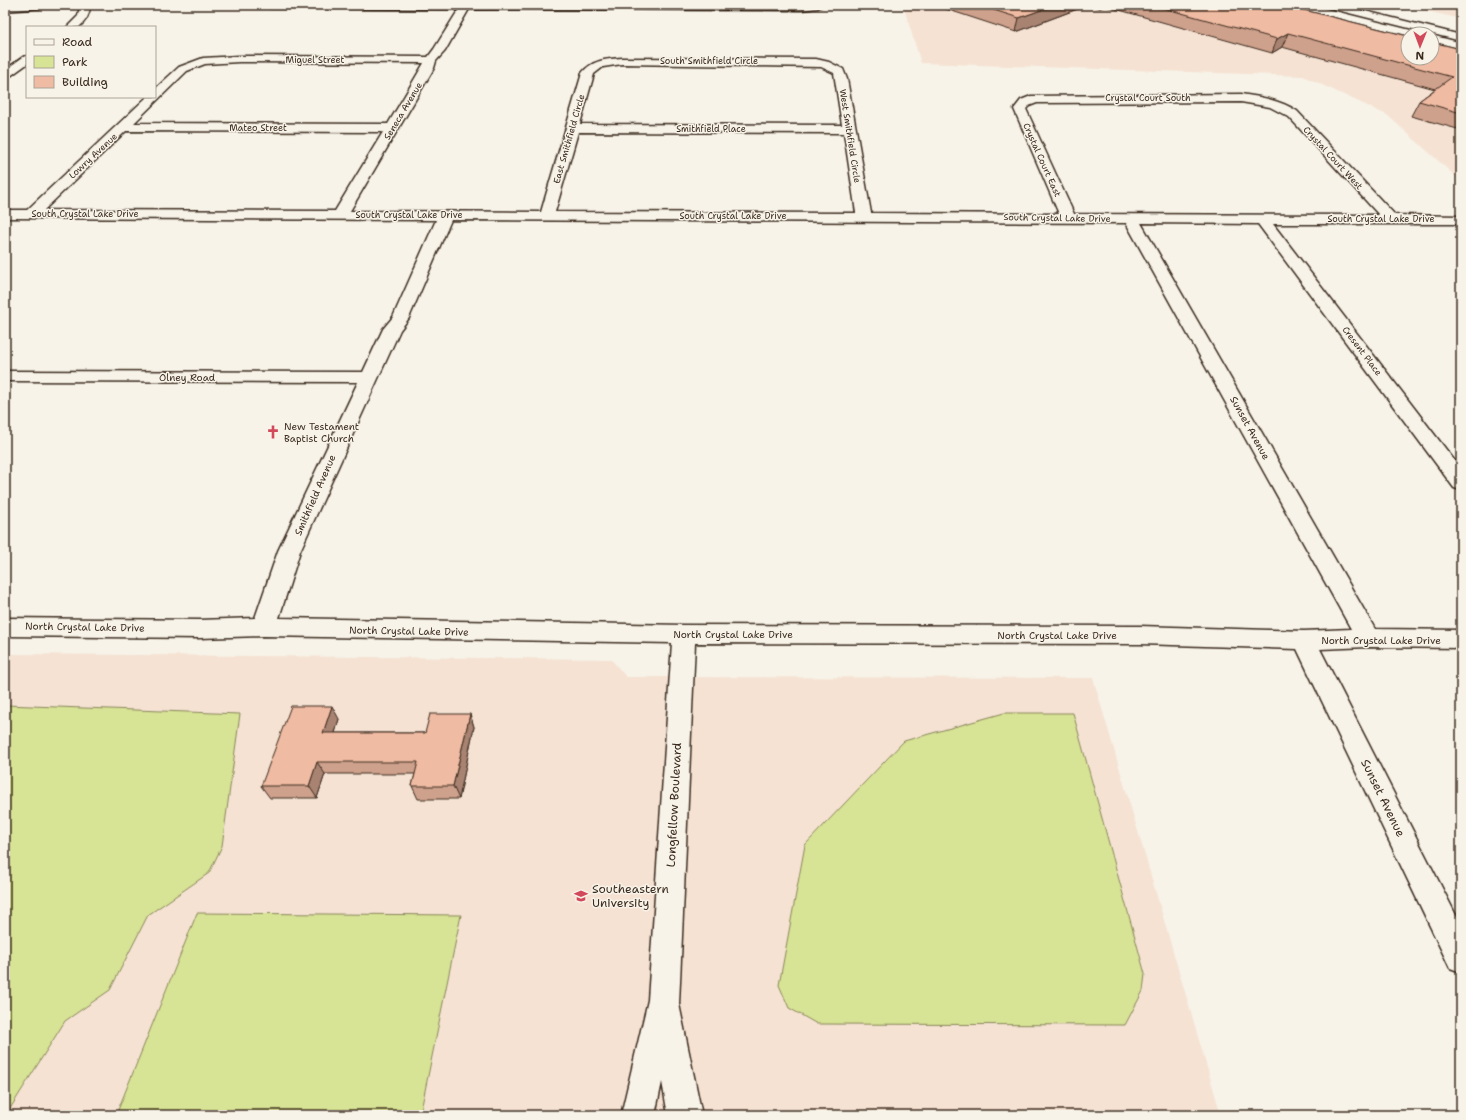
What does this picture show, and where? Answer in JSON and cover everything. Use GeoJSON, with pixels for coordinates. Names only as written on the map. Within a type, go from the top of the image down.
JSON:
{"type":"FeatureCollection","features":[{"type":"Feature","properties":{"kind":"street"},"geometry":{"type":"LineString","coordinates":[[5,8],[42,5]]}},
{"type":"Feature","properties":{"kind":"street"},"geometry":{"type":"LineString","coordinates":[[73,26],[83,18],[86,13],[85,5]]}},
{"type":"Feature","properties":{"kind":"street"},"geometry":{"type":"LineString","coordinates":[[270,5],[465,7],[816,6]]}},
{"type":"Feature","properties":{"kind":"street"},"geometry":{"type":"LineString","coordinates":[[1329,5],[1461,38]]}},
{"type":"Feature","properties":{"kind":"street"},"geometry":{"type":"LineString","coordinates":[[1361,5],[1461,30]]}},
{"type":"Feature","properties":{"kind":"street","name":"Seneca Avenue"},"geometry":{"type":"LineString","coordinates":[[340,215],[465,7]]}},
{"type":"Feature","properties":{"kind":"street"},"geometry":{"type":"LineString","coordinates":[[6,74],[26,60]]}},
{"type":"Feature","properties":{"kind":"street","name":"Miguel Street"},"geometry":{"type":"LineString","coordinates":[[198,63],[218,60],[432,60]]}},
{"type":"Feature","properties":{"kind":"street","name":"South Smithfield Circle"},"geometry":{"type":"LineString","coordinates":[[595,66],[605,62],[622,61],[808,62],[825,64]]}},
{"type":"Feature","properties":{"kind":"street","name":"Lowry Avenue"},"geometry":{"type":"LineString","coordinates":[[156,94],[183,69],[198,63]]}},
{"type":"Feature","properties":{"kind":"street","name":"West Smithfield Circle"},"geometry":{"type":"LineString","coordinates":[[825,64],[839,71],[864,216]]}},
{"type":"Feature","properties":{"kind":"street","name":"East Smithfield Circle"},"geometry":{"type":"LineString","coordinates":[[547,215],[588,72],[595,66]]}},
{"type":"Feature","properties":{"kind":"street","name":"Lowry Avenue"},"geometry":{"type":"LineString","coordinates":[[32,214],[124,127],[152,98]]}},
{"type":"Feature","properties":{"kind":"street","name":"Crystal Court South"},"geometry":{"type":"LineString","coordinates":[[1025,103],[1035,99],[1071,98],[1241,98],[1271,103]]}},
{"type":"Feature","properties":{"kind":"street","name":"Crystal Court East"},"geometry":{"type":"LineString","coordinates":[[1025,103],[1020,109],[1068,218]]}},
{"type":"Feature","properties":{"kind":"street","name":"Crystal Court West"},"geometry":{"type":"LineString","coordinates":[[1271,103],[1293,114],[1390,219]]}},
{"type":"Feature","properties":{"kind":"street","name":"Mateo Street"},"geometry":{"type":"LineString","coordinates":[[124,127],[392,128]]}},
{"type":"Feature","properties":{"kind":"street","name":"Smithfield Place"},"geometry":{"type":"LineString","coordinates":[[573,128],[848,129]]}},
{"type":"Feature","properties":{"kind":"street","name":"South Crystal Lake Drive"},"geometry":{"type":"LineString","coordinates":[[5,214],[864,216],[1263,220],[1461,220]]}},
{"type":"Feature","properties":{"kind":"street","name":"Smithfield Avenue"},"geometry":{"type":"LineString","coordinates":[[264,627],[289,551],[368,377],[392,329],[401,318],[446,215]]}},
{"type":"Feature","properties":{"kind":"street","name":"Sunset Avenue"},"geometry":{"type":"LineString","coordinates":[[1131,218],[1368,638]]}},
{"type":"Feature","properties":{"kind":"street","name":"Cresent Place"},"geometry":{"type":"LineString","coordinates":[[1263,220],[1461,483]]}},
{"type":"Feature","properties":{"kind":"street","name":"Olney Road"},"geometry":{"type":"LineString","coordinates":[[5,376],[368,377]]}},
{"type":"Feature","properties":{"kind":"street","name":"North Crystal Lake Drive"},"geometry":{"type":"LineString","coordinates":[[5,626],[200,629],[264,627],[684,634],[1145,635],[1304,640],[1368,638],[1461,640]]}},
{"type":"Feature","properties":{"kind":"street","name":"Longfellow Boulevard"},"geometry":{"type":"LineString","coordinates":[[638,1115],[664,1000],[684,634]]}},
{"type":"Feature","properties":{"kind":"street","name":"Sunset Avenue"},"geometry":{"type":"LineString","coordinates":[[1304,640],[1461,957]]}},
{"type":"Feature","properties":{"kind":"street","name":"Longfellow Boulevard"},"geometry":{"type":"LineString","coordinates":[[664,1000],[685,1115]]}},
{"type":"Feature","properties":{"kind":"shaded area"},"geometry":{"type":"Polygon","coordinates":[[[903,5],[1237,5],[1400,56],[1400,66],[1440,66],[1440,60],[1461,65],[1461,181],[1387,115],[1303,76],[921,63],[903,5]]]}},
{"type":"Feature","properties":{"kind":"shaded area"},"geometry":{"type":"Polygon","coordinates":[[[1401,5],[1461,5],[1461,19],[1401,5]]]}},
{"type":"Feature","properties":{"kind":"shaded area","name":"Southeastern University"},"geometry":{"type":"Polygon","coordinates":[[[5,654],[611,659],[626,677],[1093,678],[1221,1115],[5,1115],[5,654]]]}},
{"type":"Feature","properties":{"kind":"green space"},"geometry":{"type":"Polygon","coordinates":[[[5,705],[240,714],[222,846],[209,873],[148,915],[110,990],[65,1021],[6,1115],[5,705]]]}},
{"type":"Feature","properties":{"kind":"green space"},"geometry":{"type":"Polygon","coordinates":[[[1004,713],[1073,713],[1145,974],[1143,991],[1125,1025],[817,1024],[789,1008],[779,985],[805,845],[904,741],[1004,713]]]}},
{"type":"Feature","properties":{"kind":"green space"},"geometry":{"type":"Polygon","coordinates":[[[197,913],[461,915],[420,1115],[116,1115],[197,913]]]}},
{"type":"Feature","properties":{"kind":"building"},"geometry":{"type":"Polygon","coordinates":[[[978,5],[1055,5],[1019,18],[978,5]]]}},
{"type":"Feature","properties":{"kind":"building"},"geometry":{"type":"Polygon","coordinates":[[[1152,5],[1284,5],[1400,34],[1400,63],[1288,33],[1277,39],[1152,5]]]}},
{"type":"Feature","properties":{"kind":"building"},"geometry":{"type":"Polygon","coordinates":[[[1440,44],[1461,49],[1461,113],[1419,101],[1452,77],[1411,66],[1440,66],[1440,44]]]}},
{"type":"Feature","properties":{"kind":"building"},"geometry":{"type":"Polygon","coordinates":[[[291,706],[332,706],[323,733],[425,733],[430,714],[470,714],[453,786],[412,786],[418,762],[317,762],[309,786],[261,786],[291,706]]]}},
{"type":"Feature","properties":{"kind":"place","name":"New Testament Baptist Church"},"geometry":{"type":"Point","coordinates":[273,432]}},
{"type":"Feature","properties":{"kind":"place","name":"Southeastern University"},"geometry":{"type":"Point","coordinates":[581,896]}}]}
